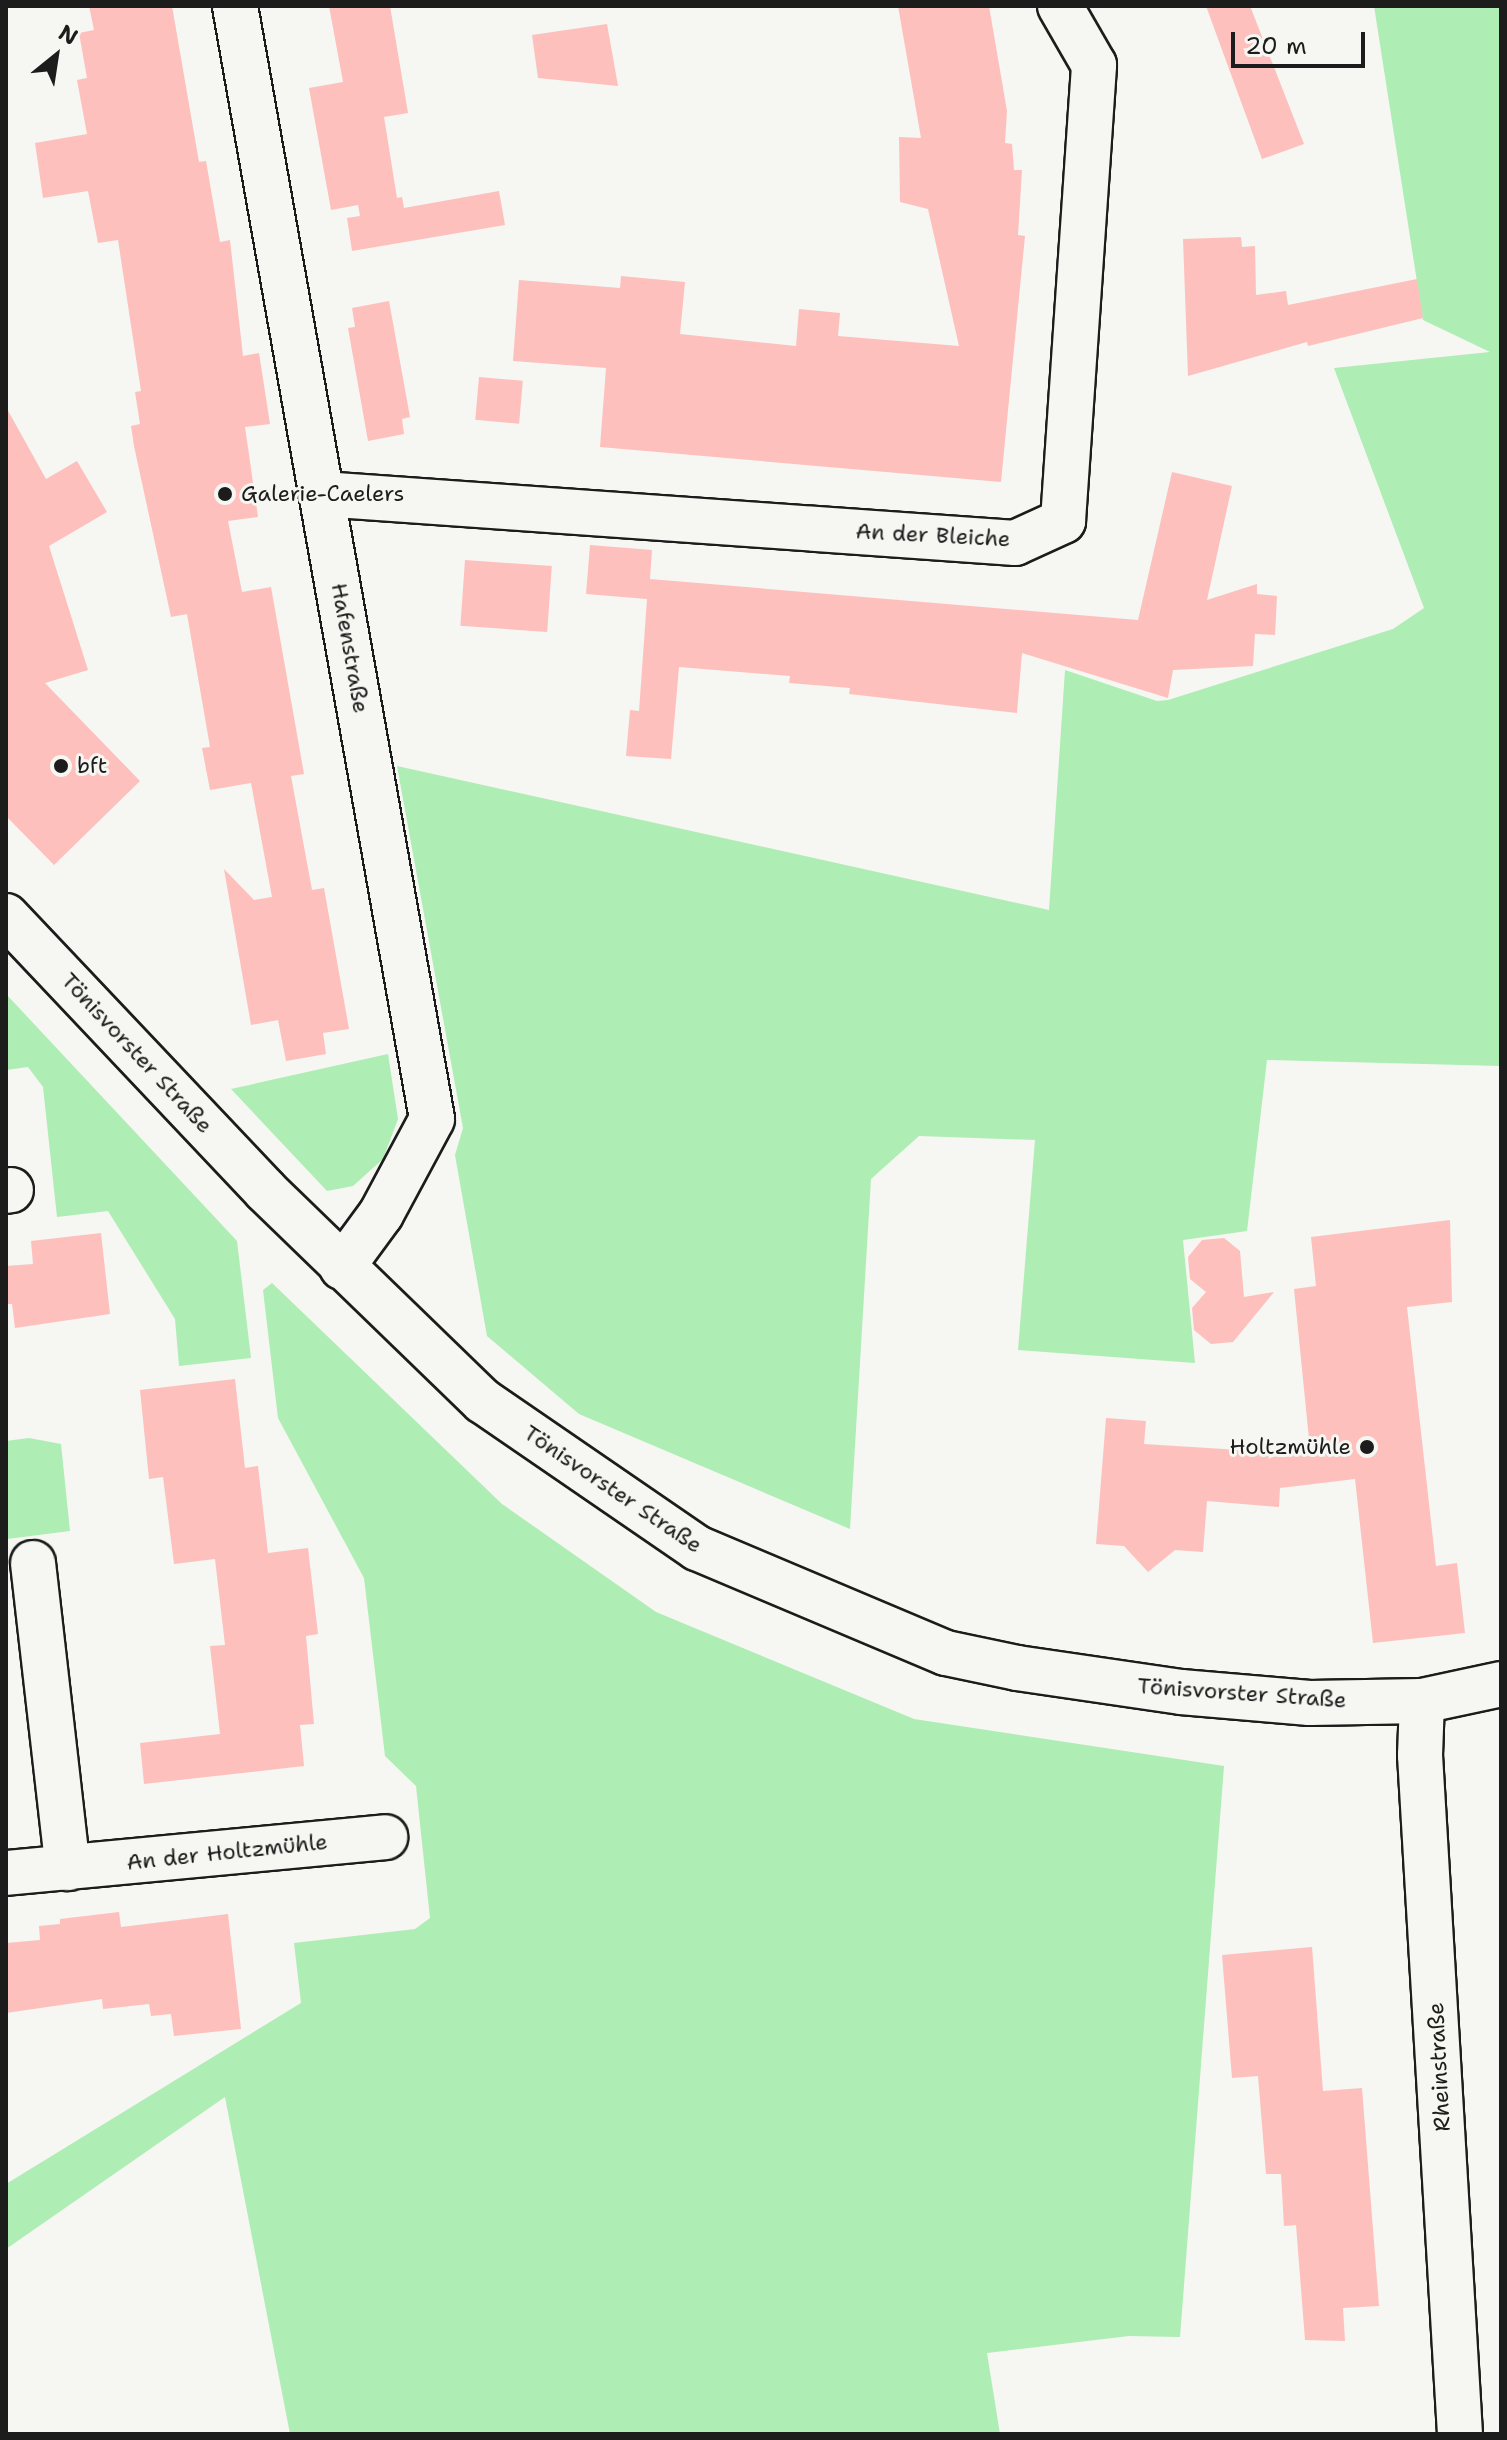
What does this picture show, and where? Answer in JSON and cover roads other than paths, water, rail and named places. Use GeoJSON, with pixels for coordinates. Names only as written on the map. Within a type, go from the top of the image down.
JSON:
{"type":"FeatureCollection","features":[{"type":"Feature","properties":{"kind":"street","name":"Hafenstraße"},"geometry":{"type":"LineString","coordinates":[[235,6],[432,1119],[381,1214],[342,1267]]}},
{"type":"Feature","properties":{"kind":"street","name":"An der Bleiche"},"geometry":{"type":"LineString","coordinates":[[322,494],[1015,543],[1063,521],[1094,65],[1060,6]]}},
{"type":"Feature","properties":{"kind":"street","name":"Tönisvorster Straße"},"geometry":{"type":"LineString","coordinates":[[6,916],[342,1267],[483,1401],[697,1548],[872,1625],[946,1653],[1181,1692],[1310,1703],[1422,1701],[1501,1684]]}},
{"type":"Feature","properties":{"kind":"street"},"geometry":{"type":"LineString","coordinates":[[33,1563],[68,1868]]}},
{"type":"Feature","properties":{"kind":"street","name":"Rheinstraße"},"geometry":{"type":"LineString","coordinates":[[1422,1701],[1420,1755],[1460,2434]]}},
{"type":"Feature","properties":{"kind":"street","name":"An der Holtzmühle"},"geometry":{"type":"LineString","coordinates":[[6,1873],[385,1837]]}},
{"type":"Feature","properties":{"kind":"place","name":"Galerie-Caelers"},"geometry":{"type":"Point","coordinates":[225,494]}},
{"type":"Feature","properties":{"kind":"place","name":"bft"},"geometry":{"type":"Point","coordinates":[61,766]}},
{"type":"Feature","properties":{"kind":"place","name":"Holtzmühle"},"geometry":{"type":"Point","coordinates":[1367,1447]}}]}
